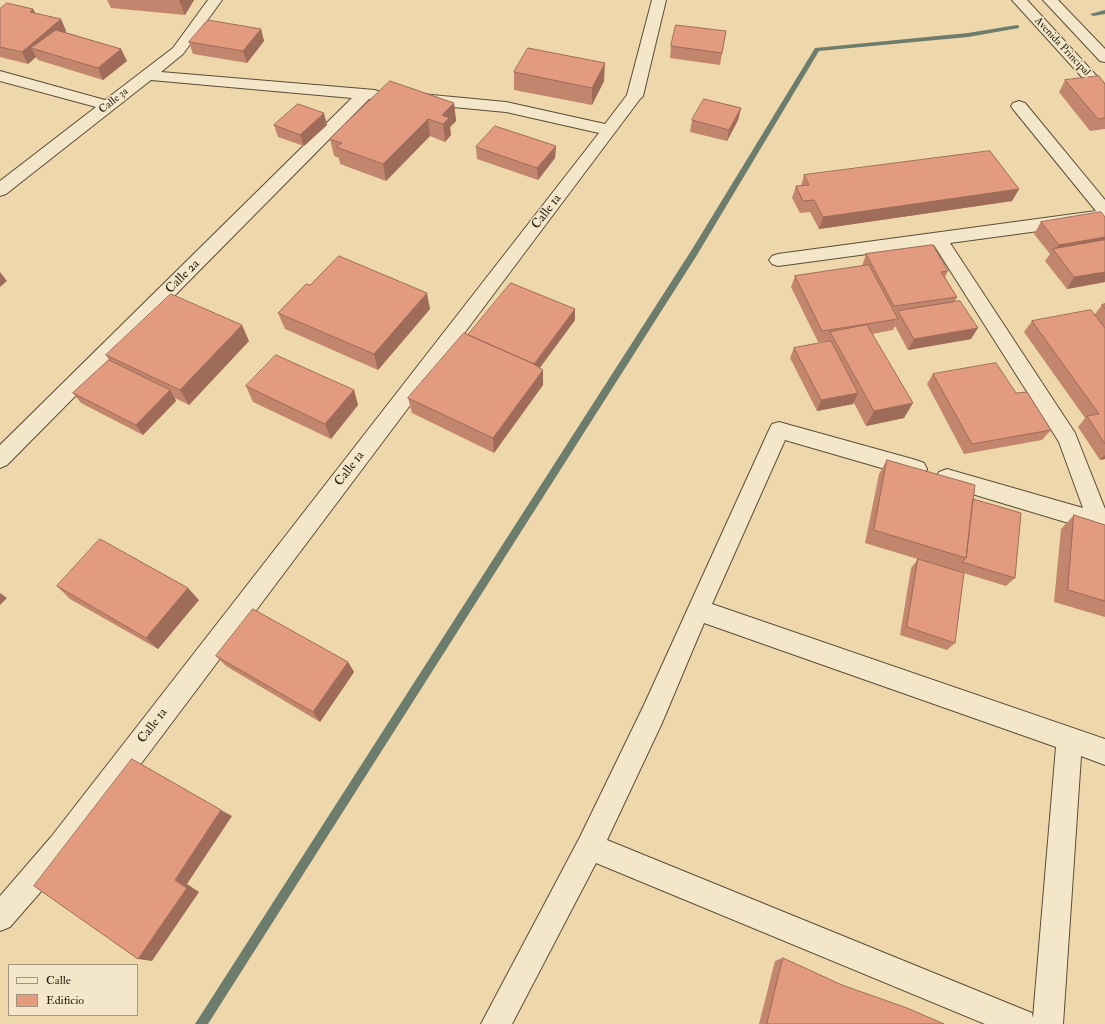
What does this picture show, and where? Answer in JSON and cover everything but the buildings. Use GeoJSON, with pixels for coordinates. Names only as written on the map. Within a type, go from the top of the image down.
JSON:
{"type":"FeatureCollection","features":[{"type":"Feature","properties":{"kind":"street","name":"Calle 3a"},"geometry":{"type":"LineString","coordinates":[[0,190],[178,51],[215,0]]}},
{"type":"Feature","properties":{"kind":"street","name":"Calle 1a"},"geometry":{"type":"LineString","coordinates":[[0,917],[66,840],[635,96],[659,0]]}},
{"type":"Feature","properties":{"kind":"street","name":"Avenida Principal"},"geometry":{"type":"LineString","coordinates":[[1019,0],[1105,94]]}},
{"type":"Feature","properties":{"kind":"street","name":"Avenida Principal"},"geometry":{"type":"LineString","coordinates":[[1050,0],[1105,58]]}},
{"type":"Feature","properties":{"kind":"street"},"geometry":{"type":"LineString","coordinates":[[147,75],[389,96]]}},
{"type":"Feature","properties":{"kind":"street"},"geometry":{"type":"LineString","coordinates":[[0,76],[109,106]]}},
{"type":"Feature","properties":{"kind":"street","name":"Calle 2a"},"geometry":{"type":"LineString","coordinates":[[0,459],[365,94]]}},
{"type":"Feature","properties":{"kind":"street"},"geometry":{"type":"LineString","coordinates":[[404,98],[506,107],[609,130]]}},
{"type":"Feature","properties":{"kind":"street"},"geometry":{"type":"LineString","coordinates":[[1019,106],[1105,211]]}},
{"type":"Feature","properties":{"kind":"street"},"geometry":{"type":"LineString","coordinates":[[778,260],[1105,216]]}},
{"type":"Feature","properties":{"kind":"street"},"geometry":{"type":"LineString","coordinates":[[938,238],[1068,439],[1102,523]]}},
{"type":"Feature","properties":{"kind":"street"},"geometry":{"type":"LineString","coordinates":[[496,1024],[590,847],[653,714],[779,430],[1102,523]]}},
{"type":"Feature","properties":{"kind":"street"},"geometry":{"type":"LineString","coordinates":[[698,610],[1105,752]]}},
{"type":"Feature","properties":{"kind":"street"},"geometry":{"type":"LineString","coordinates":[[1048,1024],[1069,739]]}},
{"type":"Feature","properties":{"kind":"street"},"geometry":{"type":"LineString","coordinates":[[590,847],[1021,1024]]}},
{"type":"Feature","properties":{"kind":"waterway"},"geometry":{"type":"LineString","coordinates":[[1093,14],[1105,12]]}},
{"type":"Feature","properties":{"kind":"waterway"},"geometry":{"type":"LineString","coordinates":[[201,1024],[694,253],[817,49],[968,35],[1017,27]]}}]}
